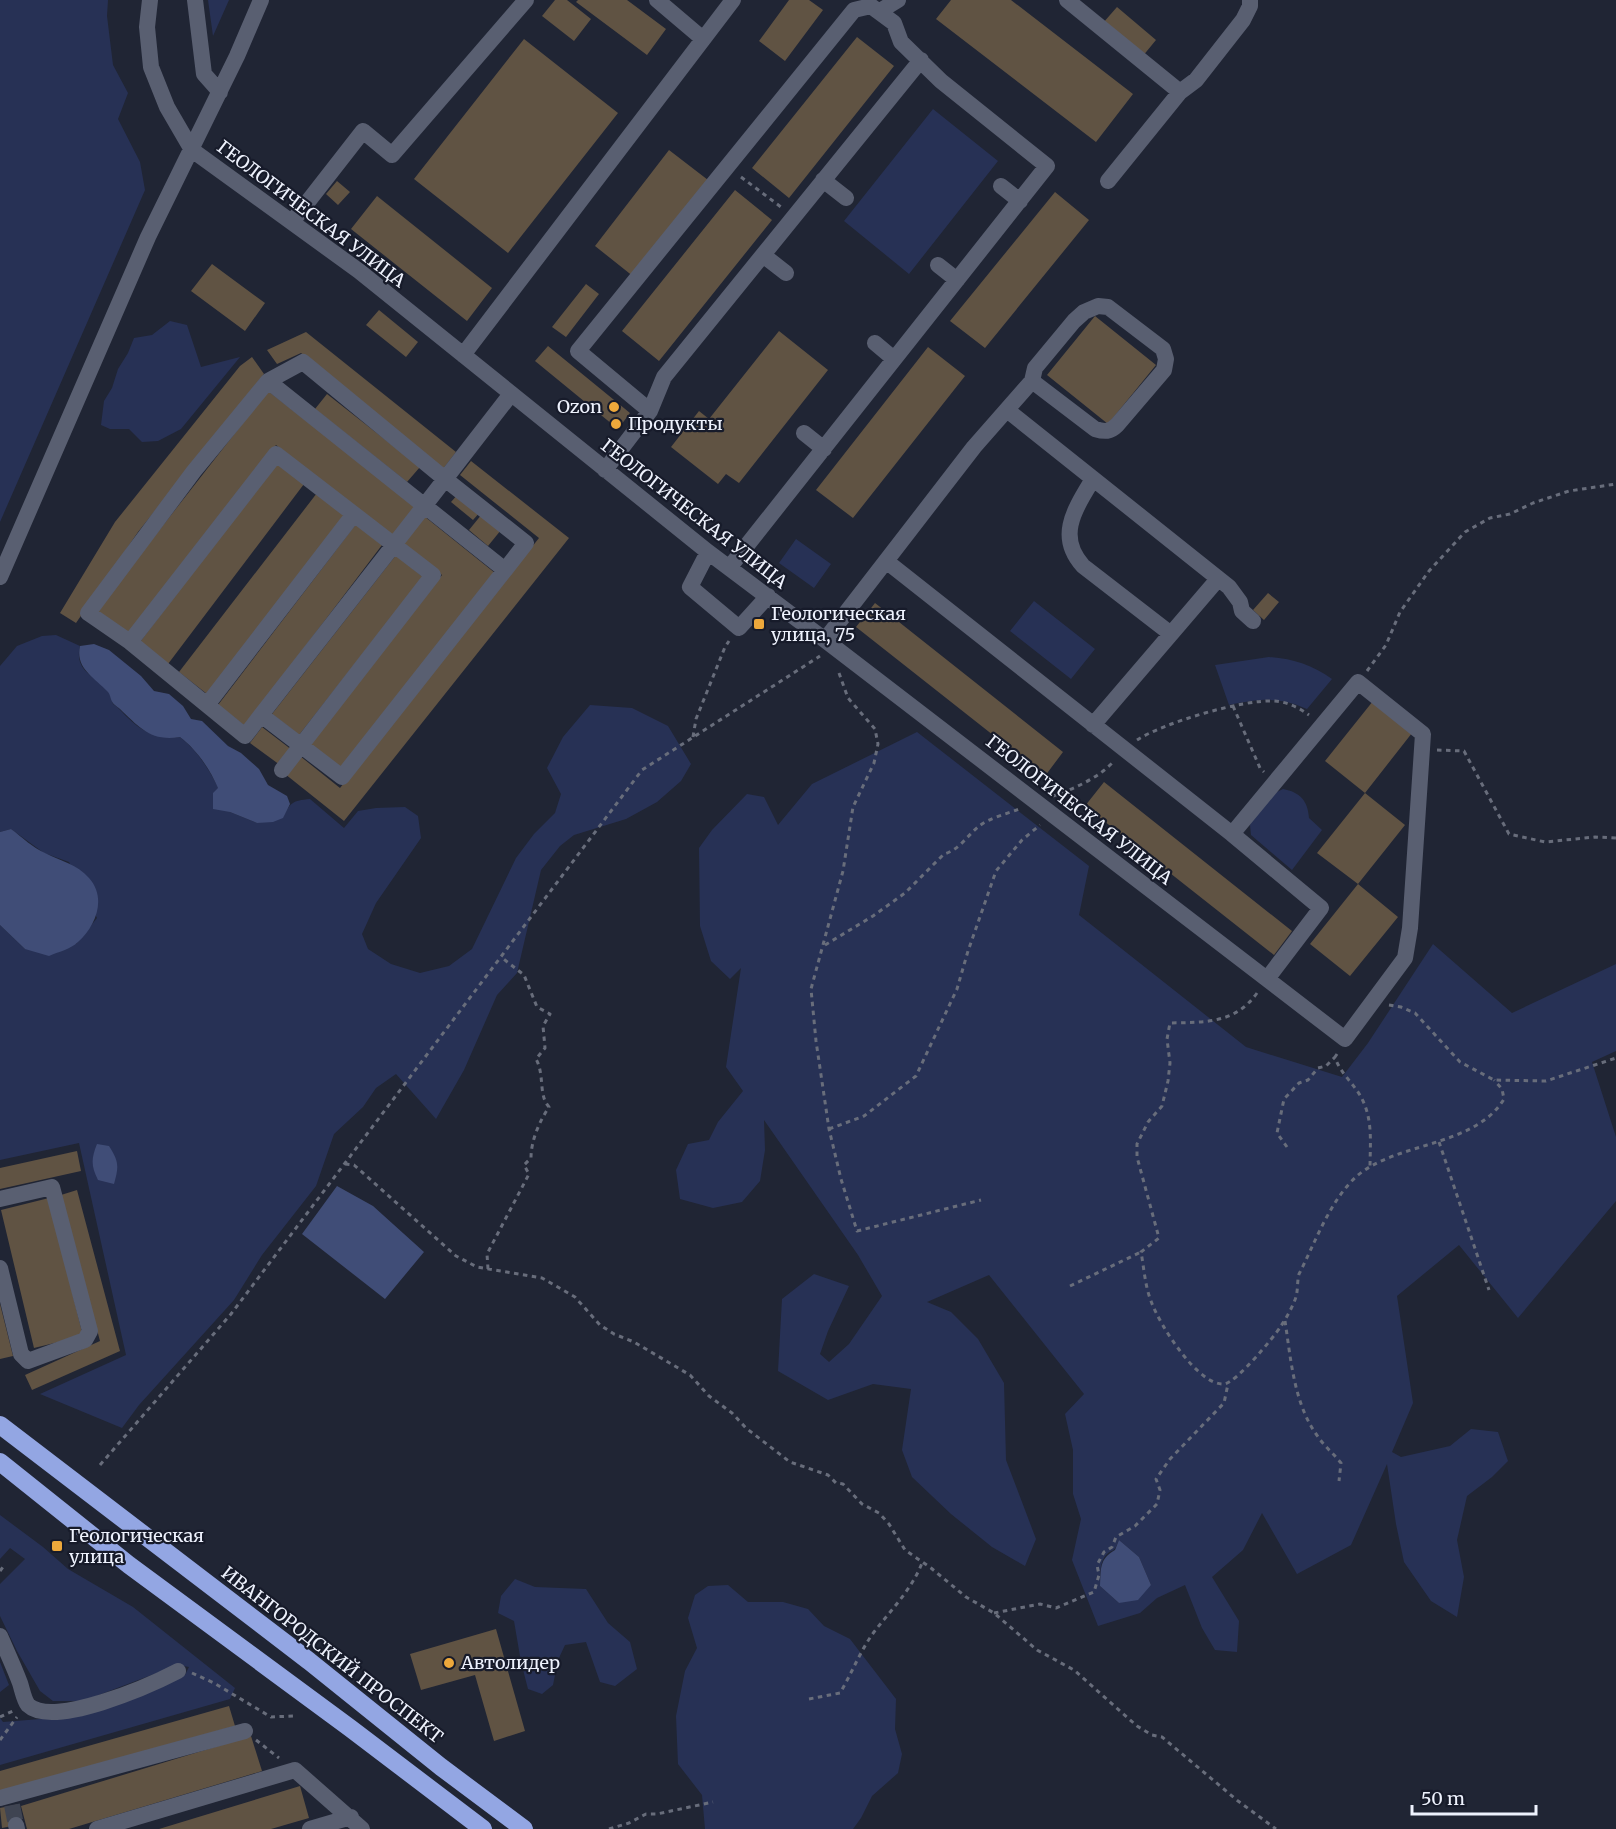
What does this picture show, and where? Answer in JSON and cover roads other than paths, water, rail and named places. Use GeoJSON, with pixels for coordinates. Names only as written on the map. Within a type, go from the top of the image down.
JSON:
{"type":"FeatureCollection","features":[{"type":"Feature","properties":{"kind":"highway","name":"ИВАНГОРОДСКИЙ ПРОСПЕКТ"},"geometry":{"type":"LineString","coordinates":[[0,1425],[524,1829]]}},
{"type":"Feature","properties":{"kind":"highway"},"geometry":{"type":"LineString","coordinates":[[0,1462],[129,1565],[483,1829]]}},
{"type":"Feature","properties":{"kind":"street"},"geometry":{"type":"LineString","coordinates":[[150,0],[147,27],[151,67],[167,107],[192,150]]}},
{"type":"Feature","properties":{"kind":"street"},"geometry":{"type":"LineString","coordinates":[[195,0],[204,74],[220,92]]}},
{"type":"Feature","properties":{"kind":"street"},"geometry":{"type":"LineString","coordinates":[[192,150],[261,0]]}},
{"type":"Feature","properties":{"kind":"street"},"geometry":{"type":"LineString","coordinates":[[292,222],[363,131],[392,155],[526,0]]}},
{"type":"Feature","properties":{"kind":"street"},"geometry":{"type":"LineString","coordinates":[[657,0],[703,39]]}},
{"type":"Feature","properties":{"kind":"street"},"geometry":{"type":"LineString","coordinates":[[463,355],[733,0]]}},
{"type":"Feature","properties":{"kind":"street"},"geometry":{"type":"LineString","coordinates":[[1067,0],[1180,92]]}},
{"type":"Feature","properties":{"kind":"street"},"geometry":{"type":"LineString","coordinates":[[1108,181],[1180,92],[1196,80],[1243,20],[1250,6],[1250,0]]}},
{"type":"Feature","properties":{"kind":"street"},"geometry":{"type":"LineString","coordinates":[[650,411],[578,351],[854,10],[889,4],[901,42],[941,81],[1047,166],[729,568]]}},
{"type":"Feature","properties":{"kind":"street"},"geometry":{"type":"LineString","coordinates":[[605,470],[650,411],[664,377],[921,60]]}},
{"type":"Feature","properties":{"kind":"street","name":"ГЕОЛОГИЧЕСКАЯ УЛИЦА"},"geometry":{"type":"LineString","coordinates":[[0,577],[148,237],[192,150],[359,271],[708,552],[1345,1039],[1405,958],[1410,928],[1422,734],[1358,682],[1232,834]]}},
{"type":"Feature","properties":{"kind":"street"},"geometry":{"type":"LineString","coordinates":[[824,180],[846,198]]}},
{"type":"Feature","properties":{"kind":"street"},"geometry":{"type":"LineString","coordinates":[[1001,186],[1020,201]]}},
{"type":"Feature","properties":{"kind":"street"},"geometry":{"type":"LineString","coordinates":[[763,255],[786,273]]}},
{"type":"Feature","properties":{"kind":"street"},"geometry":{"type":"LineString","coordinates":[[938,265],[957,280]]}},
{"type":"Feature","properties":{"kind":"street"},"geometry":{"type":"LineString","coordinates":[[829,643],[886,561],[974,447],[1032,381],[1035,369],[1084,312],[1098,306],[1108,307],[1163,349],[1167,359],[1164,370],[1118,425],[1104,432],[1095,429],[1032,381]]}},
{"type":"Feature","properties":{"kind":"street"},"geometry":{"type":"LineString","coordinates":[[875,343],[894,359]]}},
{"type":"Feature","properties":{"kind":"street"},"geometry":{"type":"LineString","coordinates":[[261,716],[342,777],[526,543],[445,479],[303,362],[268,381],[194,471],[88,613],[130,642],[245,736],[394,545],[445,479],[511,394]]}},
{"type":"Feature","properties":{"kind":"street"},"geometry":{"type":"LineString","coordinates":[[268,381],[505,570]]}},
{"type":"Feature","properties":{"kind":"street"},"geometry":{"type":"LineString","coordinates":[[1007,410],[1235,593],[1242,611],[1253,621]]}},
{"type":"Feature","properties":{"kind":"street"},"geometry":{"type":"LineString","coordinates":[[804,433],[824,449]]}},
{"type":"Feature","properties":{"kind":"street"},"geometry":{"type":"LineString","coordinates":[[130,642],[276,454],[433,575],[282,770]]}},
{"type":"Feature","properties":{"kind":"street"},"geometry":{"type":"LineString","coordinates":[[1093,480],[1077,505],[1070,525],[1069,541],[1074,556],[1083,566],[1171,634]]}},
{"type":"Feature","properties":{"kind":"street"},"geometry":{"type":"LineString","coordinates":[[207,705],[354,514]]}},
{"type":"Feature","properties":{"kind":"street"},"geometry":{"type":"LineString","coordinates":[[708,552],[690,587],[739,628],[768,596]]}},
{"type":"Feature","properties":{"kind":"street"},"geometry":{"type":"LineString","coordinates":[[886,561],[1232,834],[1321,908],[1267,979]]}},
{"type":"Feature","properties":{"kind":"street"},"geometry":{"type":"LineString","coordinates":[[1093,725],[1218,579]]}},
{"type":"Feature","properties":{"kind":"street"},"geometry":{"type":"LineString","coordinates":[[0,1199],[52,1187],[90,1331],[85,1340],[28,1361],[21,1354],[0,1268]]}},
{"type":"Feature","properties":{"kind":"street"},"geometry":{"type":"LineString","coordinates":[[0,1636],[27,1704],[39,1710],[63,1712],[104,1702],[150,1685],[178,1671]]}},
{"type":"Feature","properties":{"kind":"street"},"geometry":{"type":"LineString","coordinates":[[8,1799],[245,1731]]}},
{"type":"Feature","properties":{"kind":"street"},"geometry":{"type":"LineString","coordinates":[[97,1829],[295,1770],[356,1823]]}},
{"type":"Feature","properties":{"kind":"street"},"geometry":{"type":"LineString","coordinates":[[310,1829],[356,1823]]}},
{"type":"Feature","properties":{"kind":"tunnel"},"geometry":{"type":"LineString","coordinates":[[12,1805],[16,1825]]}},
{"type":"Feature","properties":{"kind":"place","name":"Ozon"},"geometry":{"type":"Point","coordinates":[614,407]}},
{"type":"Feature","properties":{"kind":"place","name":"Продукты"},"geometry":{"type":"Point","coordinates":[616,424]}},
{"type":"Feature","properties":{"kind":"place","name":"Геологическая улица, 75"},"geometry":{"type":"Point","coordinates":[759,624]}},
{"type":"Feature","properties":{"kind":"place","name":"Геологическая улица"},"geometry":{"type":"Point","coordinates":[57,1546]}},
{"type":"Feature","properties":{"kind":"place","name":"Автолидер"},"geometry":{"type":"Point","coordinates":[449,1663]}}]}
